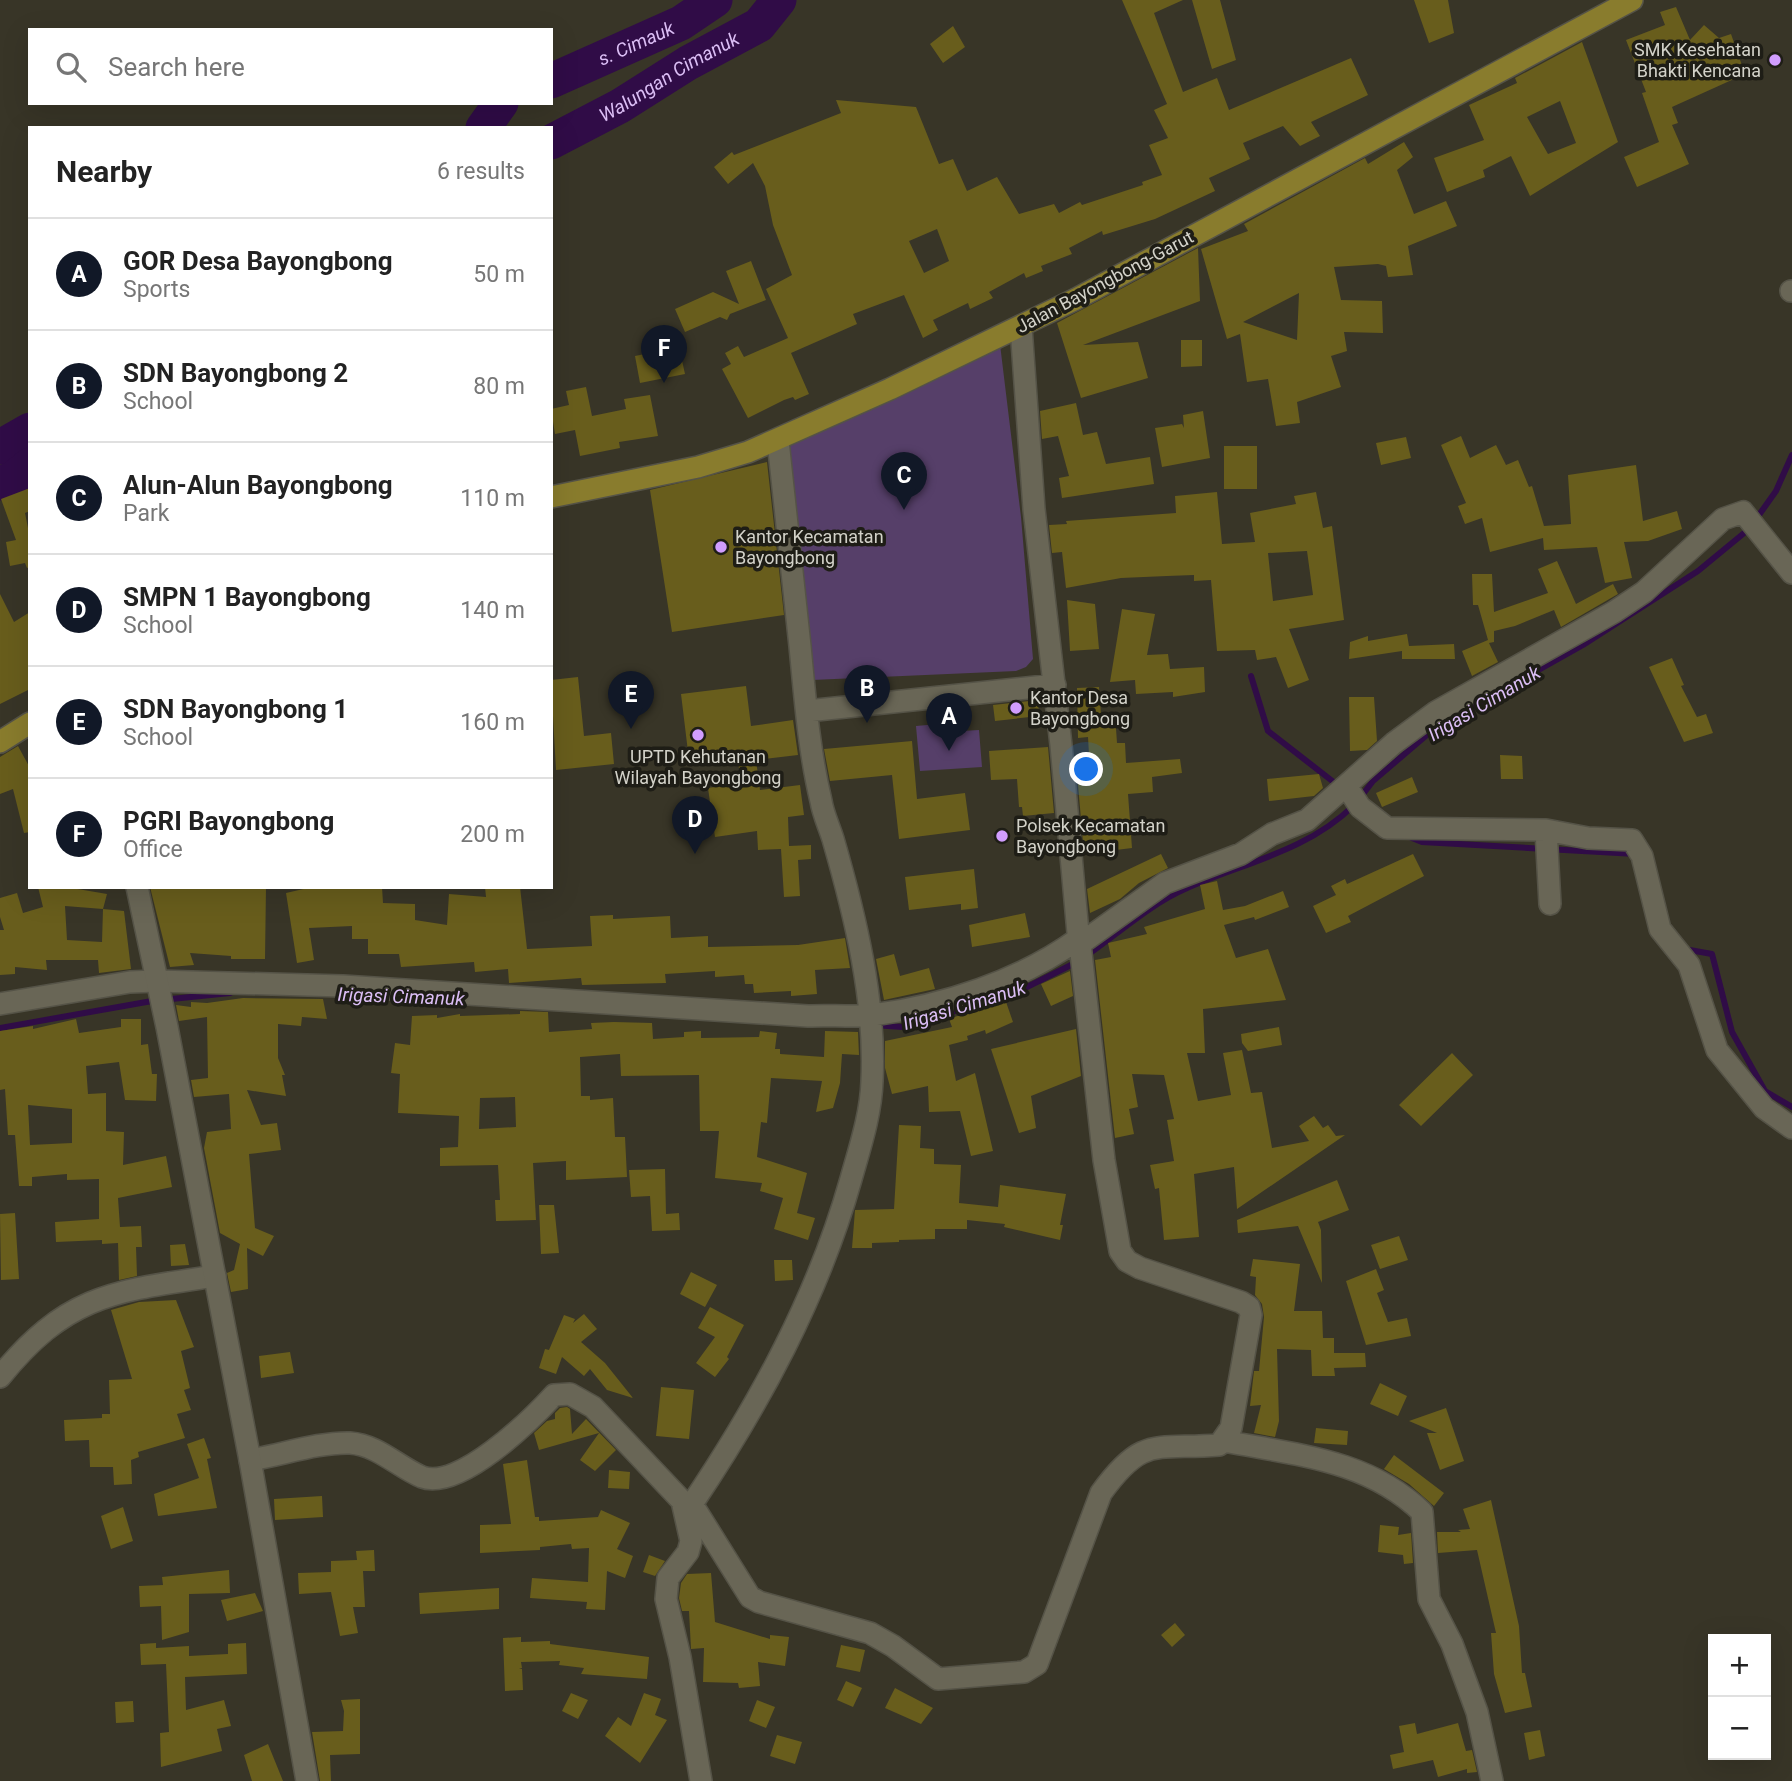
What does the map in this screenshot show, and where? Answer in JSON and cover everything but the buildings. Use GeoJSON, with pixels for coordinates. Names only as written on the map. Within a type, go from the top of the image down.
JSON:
{"type":"FeatureCollection","features":[{"type":"Feature","properties":{"kind":"main road","name":"Jalan Bayongbong-Garut"},"geometry":{"type":"LineString","coordinates":[[553,497],[698,467],[778,440],[1021,327],[1632,0]]}},
{"type":"Feature","properties":{"kind":"main road"},"geometry":{"type":"LineString","coordinates":[[0,742],[28,724]]}},
{"type":"Feature","properties":{"kind":"street"},"geometry":{"type":"LineString","coordinates":[[250,1460],[350,1443],[371,1448],[424,1477],[442,1477],[471,1465],[515,1436],[554,1395],[570,1394],[593,1407],[611,1423],[687,1502],[750,1597],[759,1602],[870,1633],[894,1646],[938,1679],[1024,1672],[1038,1664],[1101,1493],[1119,1469],[1130,1458],[1143,1451],[1219,1445],[1224,1441],[1231,1428],[1251,1315],[1249,1307],[1140,1268],[1128,1261],[1120,1251],[1104,1160],[1080,952],[1055,685],[1034,509],[1021,327]]}},
{"type":"Feature","properties":{"kind":"street"},"geometry":{"type":"LineString","coordinates":[[701,1781],[665,1585],[688,1552],[691,1541],[687,1502],[757,1400],[803,1314],[828,1253],[865,1129],[873,1079],[870,1018],[850,903],[821,802],[807,711],[778,440]]}},
{"type":"Feature","properties":{"kind":"street"},"geometry":{"type":"LineString","coordinates":[[0,1004],[130,982],[158,986],[343,986],[870,1018],[936,1002],[1080,952],[1165,883],[1241,854],[1272,834],[1307,820],[1347,795],[1394,743],[1436,712],[1614,612],[1654,584],[1723,519],[1743,512],[1792,573]]}},
{"type":"Feature","properties":{"kind":"street"},"geometry":{"type":"LineString","coordinates":[[807,711],[1055,685]]}},
{"type":"Feature","properties":{"kind":"street"},"geometry":{"type":"LineString","coordinates":[[1347,795],[1387,828],[1546,830],[1588,838],[1632,840],[1637,844],[1660,929],[1689,965],[1717,1050],[1764,1108],[1792,1128]]}},
{"type":"Feature","properties":{"kind":"street"},"geometry":{"type":"LineString","coordinates":[[1546,830],[1550,904]]}},
{"type":"Feature","properties":{"kind":"street"},"geometry":{"type":"LineString","coordinates":[[136,889],[167,1027],[215,1276],[307,1781]]}},
{"type":"Feature","properties":{"kind":"street"},"geometry":{"type":"LineString","coordinates":[[0,1377],[40,1334],[92,1300],[109,1294],[215,1276]]}},
{"type":"Feature","properties":{"kind":"street"},"geometry":{"type":"LineString","coordinates":[[1224,1441],[1362,1471],[1389,1485],[1422,1512],[1429,1599],[1452,1644],[1477,1712],[1492,1781]]}},
{"type":"Feature","properties":{"kind":"shaded area"},"geometry":{"type":"Polygon","coordinates":[[[999,336],[1021,517],[1033,659],[1026,667],[1016,671],[812,680],[776,439],[999,336]]]}},
{"type":"Feature","properties":{"kind":"shaded area"},"geometry":{"type":"Polygon","coordinates":[[[960,722],[961,731],[979,730],[982,767],[920,771],[916,726],[960,722]]]}},
{"type":"Feature","properties":{"kind":"waterway","name":"s. Cimauk"},"geometry":{"type":"LineString","coordinates":[[553,80],[681,23],[715,0]]}},
{"type":"Feature","properties":{"kind":"waterway","name":"Walungan Cimanuk"},"geometry":{"type":"LineString","coordinates":[[553,141],[620,106],[688,63],[759,25],[779,0]]}},
{"type":"Feature","properties":{"kind":"waterway","name":"s. Cimauk"},"geometry":{"type":"LineString","coordinates":[[484,126],[500,105]]}},
{"type":"Feature","properties":{"kind":"waterway","name":"s. Cimauk"},"geometry":{"type":"LineString","coordinates":[[0,447],[28,431]]}},
{"type":"Feature","properties":{"kind":"waterway","name":"Irigasi Cimanuk"},"geometry":{"type":"LineString","coordinates":[[1360,798],[1373,781],[1435,728],[1583,645],[1698,571],[1749,529],[1776,491],[1792,455]]}},
{"type":"Feature","properties":{"kind":"waterway","name":"Walungan Cimanuk"},"geometry":{"type":"LineString","coordinates":[[0,483],[13,479],[28,467]]}},
{"type":"Feature","properties":{"kind":"waterway"},"geometry":{"type":"LineString","coordinates":[[1251,676],[1268,731],[1340,787]]}},
{"type":"Feature","properties":{"kind":"waterway","name":"Irigasi Cimanuk"},"geometry":{"type":"LineString","coordinates":[[1086,956],[1173,895],[1295,845],[1316,834],[1353,806]]}},
{"type":"Feature","properties":{"kind":"waterway"},"geometry":{"type":"LineString","coordinates":[[1407,836],[1422,842],[1636,854]]}},
{"type":"Feature","properties":{"kind":"waterway"},"geometry":{"type":"LineString","coordinates":[[1684,949],[1712,954],[1732,1032],[1765,1091],[1792,1107]]}},
{"type":"Feature","properties":{"kind":"waterway","name":"Irigasi Cimanuk"},"geometry":{"type":"LineString","coordinates":[[873,1025],[903,1027],[1017,992],[1077,962]]}},
{"type":"Feature","properties":{"kind":"waterway","name":"Irigasi Cimanuk"},"geometry":{"type":"LineString","coordinates":[[0,1028],[152,1001],[230,993]]}},
{"type":"Feature","properties":{"kind":"place","name":"SMK Kesehatan Bhakti Kencana"},"geometry":{"type":"Point","coordinates":[1775,60]}},
{"type":"Feature","properties":{"kind":"place","name":"PGRI Bayongbong"},"geometry":{"type":"Point","coordinates":[664,383]}},
{"type":"Feature","properties":{"kind":"place","name":"Alun-Alun Bayongbong"},"geometry":{"type":"Point","coordinates":[904,510]}},
{"type":"Feature","properties":{"kind":"place","name":"Kantor Kecamatan Bayongbong"},"geometry":{"type":"Point","coordinates":[721,547]}},
{"type":"Feature","properties":{"kind":"place","name":"Kantor Desa Bayongbong"},"geometry":{"type":"Point","coordinates":[1016,708]}},
{"type":"Feature","properties":{"kind":"place","name":"SDN Bayongbong 2"},"geometry":{"type":"Point","coordinates":[867,723]}},
{"type":"Feature","properties":{"kind":"place","name":"SDN Bayongbong 1"},"geometry":{"type":"Point","coordinates":[631,729]}},
{"type":"Feature","properties":{"kind":"place","name":"UPTD Kehutanan Wilayah Bayongbong"},"geometry":{"type":"Point","coordinates":[698,735]}},
{"type":"Feature","properties":{"kind":"place","name":"GOR Desa Bayongbong"},"geometry":{"type":"Point","coordinates":[949,751]}},
{"type":"Feature","properties":{"kind":"place","name":"Polsek Kecamatan Bayongbong"},"geometry":{"type":"Point","coordinates":[1002,836]}},
{"type":"Feature","properties":{"kind":"place","name":"SMPN 1 Bayongbong"},"geometry":{"type":"Point","coordinates":[695,854]}}]}
